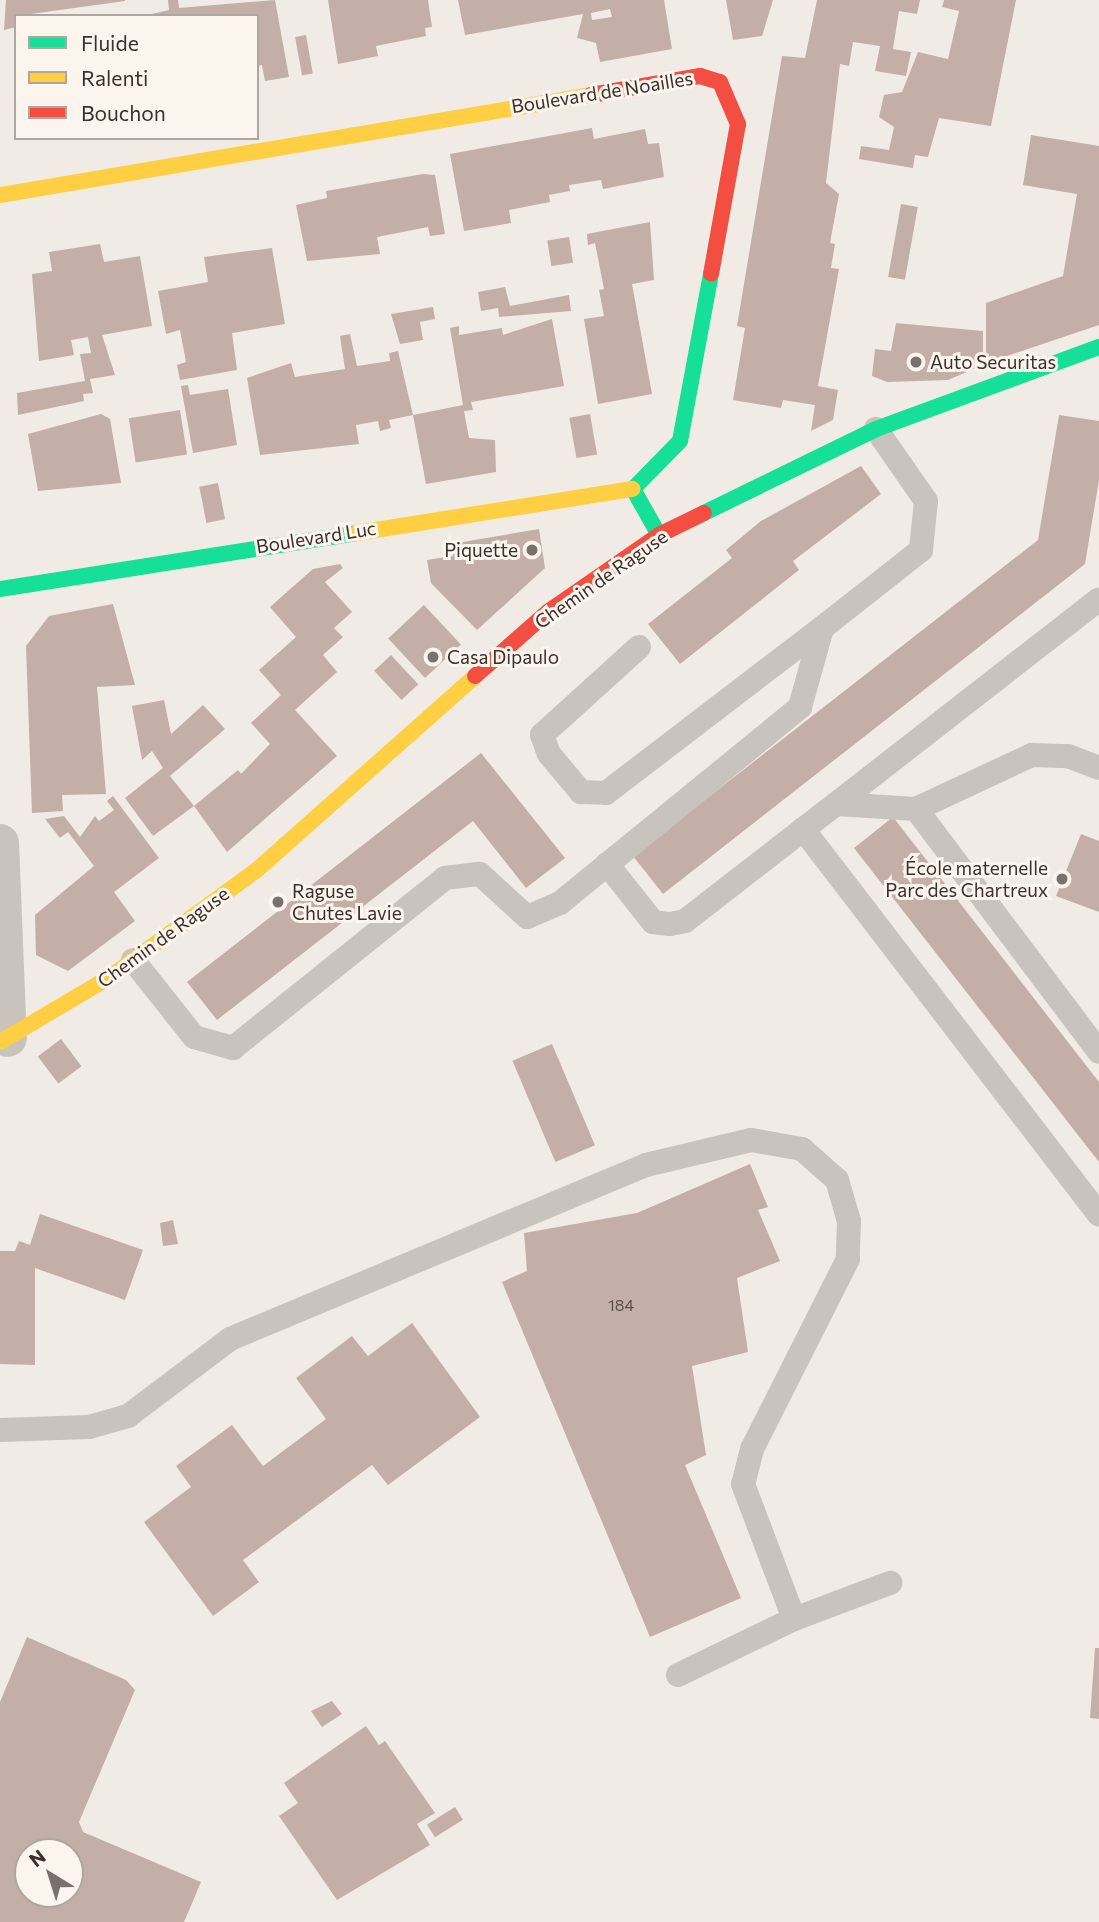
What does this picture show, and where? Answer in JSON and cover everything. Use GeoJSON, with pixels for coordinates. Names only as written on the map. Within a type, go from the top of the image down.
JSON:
{"type":"FeatureCollection","features":[{"type":"Feature","properties":{"kind":"street","name":"Boulevard de Noailles"},"geometry":{"type":"LineString","coordinates":[[0,195],[700,76],[720,82],[738,124],[680,440],[633,489]]}},
{"type":"Feature","properties":{"kind":"street","name":"Chemin de Raguse"},"geometry":{"type":"LineString","coordinates":[[4,1040],[133,960],[258,869],[549,611],[659,535],[876,429],[1099,347]]}},
{"type":"Feature","properties":{"kind":"street"},"geometry":{"type":"LineString","coordinates":[[633,489],[659,535]]}},
{"type":"Feature","properties":{"kind":"street","name":"Boulevard Luc"},"geometry":{"type":"LineString","coordinates":[[0,589],[633,489]]}},
{"type":"Feature","properties":{"kind":"street"},"geometry":{"type":"LineString","coordinates":[[0,843],[4,1040]]}},
{"type":"Feature","properties":{"kind":"lane"},"geometry":{"type":"LineString","coordinates":[[639,647],[542,736],[548,754],[581,792],[607,793],[921,550],[926,501],[876,429]]}},
{"type":"Feature","properties":{"kind":"lane"},"geometry":{"type":"LineString","coordinates":[[607,864],[653,922],[670,924],[685,921],[1099,599]]}},
{"type":"Feature","properties":{"kind":"lane"},"geometry":{"type":"LineString","coordinates":[[133,960],[194,1037],[233,1048],[445,878],[480,874],[527,917],[560,903],[800,707],[822,628]]}},
{"type":"Feature","properties":{"kind":"lane"},"geometry":{"type":"LineString","coordinates":[[836,804],[916,808],[1032,755],[1068,756],[1099,768]]}},
{"type":"Feature","properties":{"kind":"lane"},"geometry":{"type":"LineString","coordinates":[[916,808],[1099,1052]]}},
{"type":"Feature","properties":{"kind":"lane"},"geometry":{"type":"LineString","coordinates":[[803,829],[1099,1215]]}},
{"type":"Feature","properties":{"kind":"lane"},"geometry":{"type":"LineString","coordinates":[[0,1430],[89,1427],[128,1416],[230,1339],[646,1165],[751,1140],[802,1149],[837,1180],[849,1221],[848,1259],[752,1449],[743,1484],[794,1619]]}},
{"type":"Feature","properties":{"kind":"lane"},"geometry":{"type":"LineString","coordinates":[[678,1675],[794,1619],[890,1583]]}},
{"type":"Feature","properties":{"kind":"building"},"geometry":{"type":"Polygon","coordinates":[[[6,0],[125,0],[14,14],[14,28],[4,30],[6,0]]]}},
{"type":"Feature","properties":{"kind":"building"},"geometry":{"type":"Polygon","coordinates":[[[168,0],[178,0],[179,8],[275,0],[289,77],[265,81],[262,65],[259,66],[259,14],[152,14],[169,10],[168,0]]]}},
{"type":"Feature","properties":{"kind":"building"},"geometry":{"type":"Polygon","coordinates":[[[328,0],[428,0],[432,27],[425,28],[426,36],[376,46],[378,56],[338,64],[328,0]]]}},
{"type":"Feature","properties":{"kind":"building"},"geometry":{"type":"Polygon","coordinates":[[[458,0],[664,0],[672,49],[600,62],[596,43],[577,38],[583,14],[465,35],[458,0]],[[610,9],[591,13],[592,20],[612,17],[610,9]]]}},
{"type":"Feature","properties":{"kind":"building"},"geometry":{"type":"Polygon","coordinates":[[[726,0],[773,0],[762,36],[733,40],[726,0]]]}},
{"type":"Feature","properties":{"kind":"building"},"geometry":{"type":"Polygon","coordinates":[[[817,0],[920,0],[917,14],[899,11],[893,49],[911,52],[906,76],[875,71],[880,46],[853,42],[849,66],[840,64],[826,183],[839,194],[830,243],[835,244],[831,268],[839,269],[818,386],[838,390],[833,420],[811,431],[815,405],[783,400],[781,408],[733,400],[745,328],[737,326],[782,56],[805,58],[817,0]]]}},
{"type":"Feature","properties":{"kind":"building"},"geometry":{"type":"Polygon","coordinates":[[[944,0],[1016,0],[991,126],[939,118],[928,157],[915,155],[913,168],[859,159],[861,146],[889,150],[894,127],[879,117],[884,95],[902,92],[918,52],[948,59],[959,11],[942,7],[944,0]]]}},
{"type":"Feature","properties":{"kind":"building"},"geometry":{"type":"Polygon","coordinates":[[[306,35],[313,73],[302,75],[295,37],[306,35]]]}},
{"type":"Feature","properties":{"kind":"building"},"geometry":{"type":"Polygon","coordinates":[[[592,128],[594,139],[645,129],[648,144],[659,143],[664,177],[603,189],[601,180],[569,185],[570,191],[549,195],[550,202],[509,210],[511,223],[464,231],[450,154],[592,128]]]}},
{"type":"Feature","properties":{"kind":"building"},"geometry":{"type":"Polygon","coordinates":[[[1031,135],[1099,146],[1099,325],[986,363],[986,303],[1063,276],[1077,194],[1023,185],[1031,135]]]}},
{"type":"Feature","properties":{"kind":"building"},"geometry":{"type":"Polygon","coordinates":[[[423,174],[435,175],[445,234],[430,236],[428,227],[377,237],[380,254],[307,261],[296,205],[327,198],[326,191],[423,174]]]}},
{"type":"Feature","properties":{"kind":"building"},"geometry":{"type":"Polygon","coordinates":[[[901,204],[918,207],[905,280],[888,277],[901,204]]]}},
{"type":"Feature","properties":{"kind":"building"},"geometry":{"type":"Polygon","coordinates":[[[650,222],[654,280],[632,284],[652,394],[598,404],[584,319],[604,316],[599,290],[604,289],[595,243],[588,245],[587,234],[650,222]]]}},
{"type":"Feature","properties":{"kind":"building"},"geometry":{"type":"Polygon","coordinates":[[[569,237],[573,263],[551,266],[547,240],[569,237]]]}},
{"type":"Feature","properties":{"kind":"building"},"geometry":{"type":"Polygon","coordinates":[[[100,244],[104,262],[140,256],[152,326],[102,335],[115,375],[90,379],[93,393],[83,394],[84,401],[18,415],[17,393],[85,381],[80,354],[91,353],[88,337],[71,340],[74,355],[39,361],[32,274],[52,271],[49,252],[100,244]]]}},
{"type":"Feature","properties":{"kind":"building"},"geometry":{"type":"Polygon","coordinates":[[[272,248],[285,324],[232,333],[237,370],[180,380],[177,365],[186,362],[180,330],[166,334],[158,291],[208,282],[204,257],[272,248]]]}},
{"type":"Feature","properties":{"kind":"building"},"geometry":{"type":"Polygon","coordinates":[[[505,287],[510,306],[569,295],[571,311],[499,317],[498,308],[481,311],[478,292],[505,287]]]}},
{"type":"Feature","properties":{"kind":"building"},"geometry":{"type":"Polygon","coordinates":[[[433,307],[435,319],[420,322],[423,340],[400,344],[391,314],[433,307]]]}},
{"type":"Feature","properties":{"kind":"building"},"geometry":{"type":"Polygon","coordinates":[[[552,319],[564,386],[471,402],[473,410],[464,411],[469,438],[495,440],[496,472],[426,484],[413,415],[463,405],[450,328],[459,326],[459,335],[502,328],[503,335],[552,319]]]}},
{"type":"Feature","properties":{"kind":"building"},"geometry":{"type":"Polygon","coordinates":[[[896,323],[983,331],[983,365],[948,380],[887,382],[872,376],[875,349],[891,351],[896,323]]]}},
{"type":"Feature","properties":{"kind":"building"},"geometry":{"type":"Polygon","coordinates":[[[350,334],[357,366],[390,361],[389,353],[398,351],[413,415],[389,420],[391,428],[380,431],[378,421],[356,425],[359,444],[260,455],[247,378],[291,363],[295,377],[345,369],[340,336],[350,334]]]}},
{"type":"Feature","properties":{"kind":"building"},"geometry":{"type":"Polygon","coordinates":[[[188,385],[190,395],[228,389],[237,445],[193,453],[181,386],[188,385]]]}},
{"type":"Feature","properties":{"kind":"building"},"geometry":{"type":"Polygon","coordinates":[[[180,410],[187,454],[136,463],[129,418],[180,410]]]}},
{"type":"Feature","properties":{"kind":"building"},"geometry":{"type":"Polygon","coordinates":[[[101,414],[110,419],[121,483],[38,491],[28,434],[101,414]]]}},
{"type":"Feature","properties":{"kind":"building"},"geometry":{"type":"Polygon","coordinates":[[[590,414],[597,454],[576,458],[569,418],[590,414]]]}},
{"type":"Feature","properties":{"kind":"building"},"geometry":{"type":"Polygon","coordinates":[[[1059,415],[1099,421],[1099,480],[1085,564],[663,894],[633,856],[1038,540],[1059,415]]]}},
{"type":"Feature","properties":{"kind":"building"},"geometry":{"type":"Polygon","coordinates":[[[861,466],[881,494],[793,561],[799,570],[680,664],[648,624],[732,558],[726,550],[761,521],[861,466]]]}},
{"type":"Feature","properties":{"kind":"building"},"geometry":{"type":"Polygon","coordinates":[[[218,483],[225,519],[206,523],[199,487],[218,483]]]}},
{"type":"Feature","properties":{"kind":"building"},"geometry":{"type":"Polygon","coordinates":[[[539,529],[545,568],[477,630],[431,583],[427,560],[453,556],[451,544],[539,529]]]}},
{"type":"Feature","properties":{"kind":"building"},"geometry":{"type":"Polygon","coordinates":[[[340,564],[343,568],[325,582],[352,612],[334,628],[343,637],[323,655],[337,672],[295,710],[337,756],[227,852],[194,806],[238,770],[241,774],[270,744],[251,723],[281,695],[259,670],[296,637],[270,607],[313,569],[340,564]]]}},
{"type":"Feature","properties":{"kind":"building"},"geometry":{"type":"Polygon","coordinates":[[[113,604],[135,685],[97,687],[106,794],[62,795],[63,811],[32,813],[26,646],[49,616],[113,604]]]}},
{"type":"Feature","properties":{"kind":"building"},"geometry":{"type":"Polygon","coordinates":[[[424,605],[461,644],[425,678],[388,638],[424,605]]]}},
{"type":"Feature","properties":{"kind":"building"},"geometry":{"type":"Polygon","coordinates":[[[391,655],[418,684],[401,700],[374,671],[391,655]]]}},
{"type":"Feature","properties":{"kind":"building"},"geometry":{"type":"Polygon","coordinates":[[[164,700],[171,734],[203,705],[225,729],[170,776],[194,806],[153,836],[125,798],[163,768],[152,751],[142,760],[132,706],[164,700]]]}},
{"type":"Feature","properties":{"kind":"building"},"geometry":{"type":"Polygon","coordinates":[[[481,753],[565,858],[526,888],[473,821],[217,1020],[187,982],[481,753]]]}},
{"type":"Feature","properties":{"kind":"building"},"geometry":{"type":"Polygon","coordinates":[[[113,796],[159,858],[114,892],[135,921],[68,971],[36,955],[35,915],[94,866],[68,832],[60,838],[45,819],[64,816],[80,837],[95,816],[99,821],[114,810],[107,801],[113,796]]]}},
{"type":"Feature","properties":{"kind":"building"},"geometry":{"type":"Polygon","coordinates":[[[893,817],[1099,1082],[1099,1162],[854,848],[893,817]]]}},
{"type":"Feature","properties":{"kind":"building"},"geometry":{"type":"Polygon","coordinates":[[[1081,834],[1099,841],[1099,912],[1056,896],[1081,834]]]}},
{"type":"Feature","properties":{"kind":"building"},"geometry":{"type":"Polygon","coordinates":[[[61,1039],[81,1066],[58,1084],[38,1056],[61,1039]]]}},
{"type":"Feature","properties":{"kind":"building"},"geometry":{"type":"Polygon","coordinates":[[[552,1044],[595,1145],[555,1162],[512,1061],[552,1044]]]}},
{"type":"Feature","properties":{"kind":"building"},"geometry":{"type":"Polygon","coordinates":[[[750,1164],[768,1207],[758,1210],[780,1261],[737,1278],[748,1352],[692,1366],[706,1455],[685,1465],[741,1598],[650,1637],[502,1282],[527,1271],[524,1233],[637,1213],[750,1164]]]}},
{"type":"Feature","properties":{"kind":"building"},"geometry":{"type":"Polygon","coordinates":[[[40,1214],[143,1250],[125,1300],[35,1268],[35,1365],[0,1364],[0,1251],[15,1251],[19,1241],[30,1245],[40,1214]]]}},
{"type":"Feature","properties":{"kind":"building"},"geometry":{"type":"Polygon","coordinates":[[[173,1220],[178,1244],[163,1246],[160,1223],[173,1220]]]}},
{"type":"Feature","properties":{"kind":"building"},"geometry":{"type":"Polygon","coordinates":[[[412,1323],[480,1417],[388,1485],[372,1465],[243,1560],[259,1582],[213,1616],[144,1522],[191,1487],[176,1466],[232,1425],[263,1466],[326,1419],[296,1378],[352,1336],[368,1356],[412,1323]]]}},
{"type":"Feature","properties":{"kind":"building"},"geometry":{"type":"Polygon","coordinates":[[[27,1637],[126,1680],[135,1690],[79,1822],[83,1832],[201,1882],[184,1922],[0,1922],[0,1702],[27,1637]]]}},
{"type":"Feature","properties":{"kind":"building"},"geometry":{"type":"Polygon","coordinates":[[[1095,1648],[1099,1648],[1099,1719],[1090,1718],[1095,1648]]]}},
{"type":"Feature","properties":{"kind":"building"},"geometry":{"type":"Polygon","coordinates":[[[332,1701],[342,1714],[322,1727],[311,1711],[332,1701]]]}},
{"type":"Feature","properties":{"kind":"building"},"geometry":{"type":"Polygon","coordinates":[[[366,1726],[379,1745],[385,1741],[435,1813],[417,1824],[430,1845],[337,1900],[279,1816],[298,1803],[284,1783],[366,1726]]]}},
{"type":"Feature","properties":{"kind":"building"},"geometry":{"type":"Polygon","coordinates":[[[455,1807],[463,1820],[435,1837],[427,1824],[455,1807]]]}},
{"type":"Feature","properties":{"kind":"traffic: fast"},"geometry":{"type":"LineString","coordinates":[[659,535],[633,489],[680,441],[711,274]]}},
{"type":"Feature","properties":{"kind":"traffic: fast"},"geometry":{"type":"LineString","coordinates":[[704,513],[876,429],[1099,347]]}},
{"type":"Feature","properties":{"kind":"traffic: fast"},"geometry":{"type":"LineString","coordinates":[[0,589],[357,533]]}},
{"type":"Feature","properties":{"kind":"traffic: slow"},"geometry":{"type":"LineString","coordinates":[[0,195],[591,95]]}},
{"type":"Feature","properties":{"kind":"traffic: slow"},"geometry":{"type":"LineString","coordinates":[[357,533],[633,489]]}},
{"type":"Feature","properties":{"kind":"traffic: slow"},"geometry":{"type":"LineString","coordinates":[[0,1042],[110,977],[258,869],[475,676]]}},
{"type":"Feature","properties":{"kind":"traffic: jam"},"geometry":{"type":"LineString","coordinates":[[591,95],[700,76],[720,82],[738,124],[711,274]]}},
{"type":"Feature","properties":{"kind":"traffic: jam"},"geometry":{"type":"LineString","coordinates":[[475,676],[549,611],[659,535],[704,513]]}},
{"type":"Feature","properties":{"kind":"place","name":"Auto Securitas"},"geometry":{"type":"Point","coordinates":[916,362]}},
{"type":"Feature","properties":{"kind":"place","name":"Piquette"},"geometry":{"type":"Point","coordinates":[532,550]}},
{"type":"Feature","properties":{"kind":"place","name":"Casa Dipaulo"},"geometry":{"type":"Point","coordinates":[433,657]}},
{"type":"Feature","properties":{"kind":"place","name":"École maternelle Parc des Chartreux"},"geometry":{"type":"Point","coordinates":[1062,879]}},
{"type":"Feature","properties":{"kind":"place","name":"Raguse Chutes Lavie"},"geometry":{"type":"Point","coordinates":[278,902]}}]}
